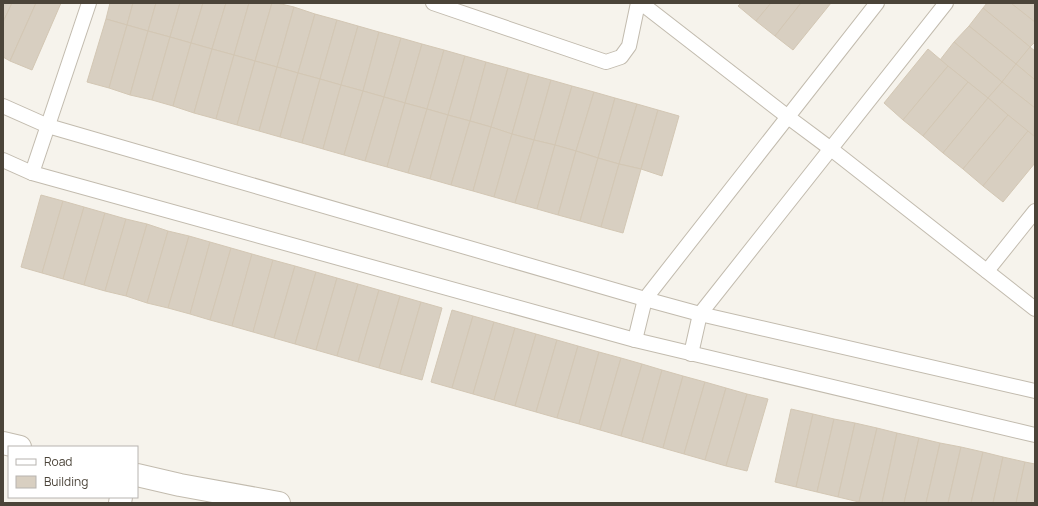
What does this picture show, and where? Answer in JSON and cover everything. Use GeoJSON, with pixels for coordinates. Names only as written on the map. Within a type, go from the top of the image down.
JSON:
{"type":"FeatureCollection","features":[{"type":"Feature","properties":{"kind":"street"},"geometry":{"type":"LineString","coordinates":[[3,443],[16,446]]}},
{"type":"Feature","properties":{"kind":"street"},"geometry":{"type":"LineString","coordinates":[[138,475],[180,485],[278,503]]}},
{"type":"Feature","properties":{"kind":"lane"},"geometry":{"type":"LineString","coordinates":[[32,173],[89,3]]}},
{"type":"Feature","properties":{"kind":"lane"},"geometry":{"type":"LineString","coordinates":[[433,3],[606,62],[620,56],[629,46],[638,3]]}},
{"type":"Feature","properties":{"kind":"lane"},"geometry":{"type":"LineString","coordinates":[[641,3],[831,149],[1035,309]]}},
{"type":"Feature","properties":{"kind":"lane"},"geometry":{"type":"LineString","coordinates":[[635,340],[645,299],[877,3]]}},
{"type":"Feature","properties":{"kind":"lane"},"geometry":{"type":"LineString","coordinates":[[691,354],[700,314],[946,3]]}},
{"type":"Feature","properties":{"kind":"lane"},"geometry":{"type":"LineString","coordinates":[[3,106],[48,126],[645,299],[700,314],[1035,392]]}},
{"type":"Feature","properties":{"kind":"lane"},"geometry":{"type":"LineString","coordinates":[[3,160],[32,173],[635,340],[1035,435]]}},
{"type":"Feature","properties":{"kind":"lane"},"geometry":{"type":"LineString","coordinates":[[987,272],[1035,211]]}},
{"type":"Feature","properties":{"kind":"building"},"geometry":{"type":"Polygon","coordinates":[[[3,3],[12,3],[3,22],[3,3]]]}},
{"type":"Feature","properties":{"kind":"building"},"geometry":{"type":"Polygon","coordinates":[[[12,3],[36,3],[10,61],[3,57],[3,22],[12,3]]]}},
{"type":"Feature","properties":{"kind":"building"},"geometry":{"type":"Polygon","coordinates":[[[36,3],[61,3],[32,70],[10,61],[36,3]]]}},
{"type":"Feature","properties":{"kind":"building"},"geometry":{"type":"Polygon","coordinates":[[[110,3],[133,3],[127,25],[106,19],[110,3]]]}},
{"type":"Feature","properties":{"kind":"building"},"geometry":{"type":"Polygon","coordinates":[[[133,3],[156,3],[148,31],[127,25],[133,3]]]}},
{"type":"Feature","properties":{"kind":"building"},"geometry":{"type":"Polygon","coordinates":[[[156,3],[180,3],[170,37],[148,31],[156,3]]]}},
{"type":"Feature","properties":{"kind":"building"},"geometry":{"type":"Polygon","coordinates":[[[180,3],[203,3],[191,43],[170,37],[180,3]]]}},
{"type":"Feature","properties":{"kind":"building"},"geometry":{"type":"Polygon","coordinates":[[[203,3],[226,3],[212,49],[191,43],[203,3]]]}},
{"type":"Feature","properties":{"kind":"building"},"geometry":{"type":"Polygon","coordinates":[[[226,3],[249,3],[234,55],[212,49],[226,3]]]}},
{"type":"Feature","properties":{"kind":"building"},"geometry":{"type":"Polygon","coordinates":[[[249,3],[272,3],[255,61],[234,55],[249,3]]]}},
{"type":"Feature","properties":{"kind":"building"},"geometry":{"type":"Polygon","coordinates":[[[272,3],[294,7],[277,67],[255,61],[272,3]]]}},
{"type":"Feature","properties":{"kind":"building"},"geometry":{"type":"Polygon","coordinates":[[[741,3],[771,3],[756,21],[738,6],[741,3]]]}},
{"type":"Feature","properties":{"kind":"building"},"geometry":{"type":"Polygon","coordinates":[[[771,3],[801,3],[775,36],[756,21],[771,3]]]}},
{"type":"Feature","properties":{"kind":"building"},"geometry":{"type":"Polygon","coordinates":[[[801,3],[831,3],[793,50],[775,36],[801,3]]]}},
{"type":"Feature","properties":{"kind":"building"},"geometry":{"type":"Polygon","coordinates":[[[987,3],[1011,3],[1035,22],[1035,42],[1030,47],[983,8],[987,3]]]}},
{"type":"Feature","properties":{"kind":"building"},"geometry":{"type":"Polygon","coordinates":[[[1011,3],[1035,3],[1035,22],[1011,3]]]}},
{"type":"Feature","properties":{"kind":"building"},"geometry":{"type":"Polygon","coordinates":[[[294,7],[315,14],[298,73],[277,67],[294,7]]]}},
{"type":"Feature","properties":{"kind":"building"},"geometry":{"type":"Polygon","coordinates":[[[983,8],[1030,47],[1016,64],[969,26],[983,8]]]}},
{"type":"Feature","properties":{"kind":"building"},"geometry":{"type":"Polygon","coordinates":[[[315,14],[337,20],[320,79],[298,73],[315,14]]]}},
{"type":"Feature","properties":{"kind":"building"},"geometry":{"type":"Polygon","coordinates":[[[106,19],[127,25],[109,88],[87,82],[106,19]]]}},
{"type":"Feature","properties":{"kind":"building"},"geometry":{"type":"Polygon","coordinates":[[[337,20],[358,26],[341,85],[320,79],[337,20]]]}},
{"type":"Feature","properties":{"kind":"building"},"geometry":{"type":"Polygon","coordinates":[[[127,25],[148,31],[130,95],[109,88],[127,25]]]}},
{"type":"Feature","properties":{"kind":"building"},"geometry":{"type":"Polygon","coordinates":[[[358,26],[379,32],[363,91],[341,85],[358,26]]]}},
{"type":"Feature","properties":{"kind":"building"},"geometry":{"type":"Polygon","coordinates":[[[969,26],[1016,64],[1002,82],[954,42],[969,26]]]}},
{"type":"Feature","properties":{"kind":"building"},"geometry":{"type":"Polygon","coordinates":[[[148,31],[170,37],[152,100],[130,95],[148,31]]]}},
{"type":"Feature","properties":{"kind":"building"},"geometry":{"type":"Polygon","coordinates":[[[379,32],[401,38],[384,97],[363,91],[379,32]]]}},
{"type":"Feature","properties":{"kind":"building"},"geometry":{"type":"Polygon","coordinates":[[[170,37],[191,43],[173,106],[152,100],[170,37]]]}},
{"type":"Feature","properties":{"kind":"building"},"geometry":{"type":"Polygon","coordinates":[[[401,38],[422,44],[405,103],[384,97],[401,38]]]}},
{"type":"Feature","properties":{"kind":"building"},"geometry":{"type":"Polygon","coordinates":[[[954,42],[1002,82],[988,98],[940,60],[954,42]]]}},
{"type":"Feature","properties":{"kind":"building"},"geometry":{"type":"Polygon","coordinates":[[[191,43],[212,49],[194,113],[173,106],[191,43]]]}},
{"type":"Feature","properties":{"kind":"building"},"geometry":{"type":"Polygon","coordinates":[[[422,44],[444,50],[427,109],[405,103],[422,44]]]}},
{"type":"Feature","properties":{"kind":"building"},"geometry":{"type":"Polygon","coordinates":[[[1030,47],[1035,51],[1035,80],[1016,64],[1030,47]]]}},
{"type":"Feature","properties":{"kind":"building"},"geometry":{"type":"Polygon","coordinates":[[[212,49],[234,55],[216,119],[194,113],[212,49]]]}},
{"type":"Feature","properties":{"kind":"building"},"geometry":{"type":"Polygon","coordinates":[[[928,49],[948,66],[903,120],[884,103],[928,49]]]}},
{"type":"Feature","properties":{"kind":"building"},"geometry":{"type":"Polygon","coordinates":[[[444,50],[465,56],[448,115],[427,109],[444,50]]]}},
{"type":"Feature","properties":{"kind":"building"},"geometry":{"type":"Polygon","coordinates":[[[234,55],[255,61],[237,125],[216,119],[234,55]]]}},
{"type":"Feature","properties":{"kind":"building"},"geometry":{"type":"Polygon","coordinates":[[[465,56],[486,62],[470,121],[448,115],[465,56]]]}},
{"type":"Feature","properties":{"kind":"building"},"geometry":{"type":"Polygon","coordinates":[[[255,61],[277,67],[259,131],[237,125],[255,61]]]}},
{"type":"Feature","properties":{"kind":"building"},"geometry":{"type":"Polygon","coordinates":[[[486,62],[508,68],[491,127],[470,121],[486,62]]]}},
{"type":"Feature","properties":{"kind":"building"},"geometry":{"type":"Polygon","coordinates":[[[1016,64],[1035,80],[1035,108],[1002,82],[1016,64]]]}},
{"type":"Feature","properties":{"kind":"building"},"geometry":{"type":"Polygon","coordinates":[[[948,66],[968,82],[923,136],[903,120],[948,66]]]}},
{"type":"Feature","properties":{"kind":"building"},"geometry":{"type":"Polygon","coordinates":[[[277,67],[298,73],[280,137],[259,131],[277,67]]]}},
{"type":"Feature","properties":{"kind":"building"},"geometry":{"type":"Polygon","coordinates":[[[508,68],[529,74],[512,134],[491,127],[508,68]]]}},
{"type":"Feature","properties":{"kind":"building"},"geometry":{"type":"Polygon","coordinates":[[[298,73],[320,79],[302,143],[280,137],[298,73]]]}},
{"type":"Feature","properties":{"kind":"building"},"geometry":{"type":"Polygon","coordinates":[[[529,74],[551,80],[534,140],[512,134],[529,74]]]}},
{"type":"Feature","properties":{"kind":"building"},"geometry":{"type":"Polygon","coordinates":[[[320,79],[341,85],[323,149],[302,143],[320,79]]]}},
{"type":"Feature","properties":{"kind":"building"},"geometry":{"type":"Polygon","coordinates":[[[551,80],[572,86],[555,145],[534,140],[551,80]]]}},
{"type":"Feature","properties":{"kind":"building"},"geometry":{"type":"Polygon","coordinates":[[[968,82],[988,98],[943,153],[923,136],[968,82]]]}},
{"type":"Feature","properties":{"kind":"building"},"geometry":{"type":"Polygon","coordinates":[[[1002,82],[1035,108],[1034,137],[988,98],[1002,82]]]}},
{"type":"Feature","properties":{"kind":"building"},"geometry":{"type":"Polygon","coordinates":[[[341,85],[363,91],[344,155],[323,149],[341,85]]]}},
{"type":"Feature","properties":{"kind":"building"},"geometry":{"type":"Polygon","coordinates":[[[572,86],[594,92],[576,151],[555,145],[572,86]]]}},
{"type":"Feature","properties":{"kind":"building"},"geometry":{"type":"Polygon","coordinates":[[[363,91],[384,97],[365,161],[344,155],[363,91]]]}},
{"type":"Feature","properties":{"kind":"building"},"geometry":{"type":"Polygon","coordinates":[[[594,92],[615,98],[598,158],[576,151],[594,92]]]}},
{"type":"Feature","properties":{"kind":"building"},"geometry":{"type":"Polygon","coordinates":[[[384,97],[405,103],[387,167],[365,161],[384,97]]]}},
{"type":"Feature","properties":{"kind":"building"},"geometry":{"type":"Polygon","coordinates":[[[615,98],[637,104],[619,164],[598,158],[615,98]]]}},
{"type":"Feature","properties":{"kind":"building"},"geometry":{"type":"Polygon","coordinates":[[[988,98],[1008,115],[963,169],[943,153],[988,98]]]}},
{"type":"Feature","properties":{"kind":"building"},"geometry":{"type":"Polygon","coordinates":[[[405,103],[427,109],[408,173],[387,167],[405,103]]]}},
{"type":"Feature","properties":{"kind":"building"},"geometry":{"type":"Polygon","coordinates":[[[637,104],[658,110],[641,169],[619,164],[637,104]]]}},
{"type":"Feature","properties":{"kind":"building"},"geometry":{"type":"Polygon","coordinates":[[[427,109],[448,115],[430,179],[408,173],[427,109]]]}},
{"type":"Feature","properties":{"kind":"building"},"geometry":{"type":"Polygon","coordinates":[[[658,110],[679,116],[662,176],[641,169],[658,110]]]}},
{"type":"Feature","properties":{"kind":"building"},"geometry":{"type":"Polygon","coordinates":[[[448,115],[470,121],[451,185],[430,179],[448,115]]]}},
{"type":"Feature","properties":{"kind":"building"},"geometry":{"type":"Polygon","coordinates":[[[1008,115],[1028,131],[983,186],[963,169],[1008,115]]]}},
{"type":"Feature","properties":{"kind":"building"},"geometry":{"type":"Polygon","coordinates":[[[470,121],[491,127],[473,191],[451,185],[470,121]]]}},
{"type":"Feature","properties":{"kind":"building"},"geometry":{"type":"Polygon","coordinates":[[[491,127],[512,134],[494,197],[473,191],[491,127]]]}},
{"type":"Feature","properties":{"kind":"building"},"geometry":{"type":"Polygon","coordinates":[[[1028,131],[1035,137],[1035,163],[1003,202],[983,186],[1028,131]]]}},
{"type":"Feature","properties":{"kind":"building"},"geometry":{"type":"Polygon","coordinates":[[[512,134],[534,140],[515,203],[494,197],[512,134]]]}},
{"type":"Feature","properties":{"kind":"building"},"geometry":{"type":"Polygon","coordinates":[[[534,140],[555,145],[537,209],[515,203],[534,140]]]}},
{"type":"Feature","properties":{"kind":"building"},"geometry":{"type":"Polygon","coordinates":[[[555,145],[576,151],[558,215],[537,209],[555,145]]]}},
{"type":"Feature","properties":{"kind":"building"},"geometry":{"type":"Polygon","coordinates":[[[576,151],[598,158],[580,221],[558,215],[576,151]]]}},
{"type":"Feature","properties":{"kind":"building"},"geometry":{"type":"Polygon","coordinates":[[[598,158],[619,164],[601,227],[580,221],[598,158]]]}},
{"type":"Feature","properties":{"kind":"building"},"geometry":{"type":"Polygon","coordinates":[[[619,164],[641,169],[623,233],[601,227],[619,164]]]}},
{"type":"Feature","properties":{"kind":"building"},"geometry":{"type":"Polygon","coordinates":[[[41,195],[63,201],[42,273],[21,267],[41,195]]]}},
{"type":"Feature","properties":{"kind":"building"},"geometry":{"type":"Polygon","coordinates":[[[63,201],[84,207],[63,279],[42,273],[63,201]]]}},
{"type":"Feature","properties":{"kind":"building"},"geometry":{"type":"Polygon","coordinates":[[[84,207],[105,213],[84,285],[63,279],[84,207]]]}},
{"type":"Feature","properties":{"kind":"building"},"geometry":{"type":"Polygon","coordinates":[[[105,213],[126,219],[105,291],[84,285],[105,213]]]}},
{"type":"Feature","properties":{"kind":"building"},"geometry":{"type":"Polygon","coordinates":[[[126,219],[147,224],[126,296],[105,291],[126,219]]]}},
{"type":"Feature","properties":{"kind":"building"},"geometry":{"type":"Polygon","coordinates":[[[147,224],[168,231],[147,303],[126,296],[147,224]]]}},
{"type":"Feature","properties":{"kind":"building"},"geometry":{"type":"Polygon","coordinates":[[[168,231],[189,236],[168,308],[147,303],[168,231]]]}},
{"type":"Feature","properties":{"kind":"building"},"geometry":{"type":"Polygon","coordinates":[[[189,236],[210,242],[190,314],[168,308],[189,236]]]}},
{"type":"Feature","properties":{"kind":"building"},"geometry":{"type":"Polygon","coordinates":[[[210,242],[231,248],[210,320],[190,314],[210,242]]]}},
{"type":"Feature","properties":{"kind":"building"},"geometry":{"type":"Polygon","coordinates":[[[231,248],[252,254],[232,326],[210,320],[231,248]]]}},
{"type":"Feature","properties":{"kind":"building"},"geometry":{"type":"Polygon","coordinates":[[[252,254],[273,260],[253,332],[232,326],[252,254]]]}},
{"type":"Feature","properties":{"kind":"building"},"geometry":{"type":"Polygon","coordinates":[[[273,260],[295,266],[274,338],[253,332],[273,260]]]}},
{"type":"Feature","properties":{"kind":"building"},"geometry":{"type":"Polygon","coordinates":[[[295,266],[316,272],[295,344],[274,338],[295,266]]]}},
{"type":"Feature","properties":{"kind":"building"},"geometry":{"type":"Polygon","coordinates":[[[316,272],[337,278],[316,350],[295,344],[316,272]]]}},
{"type":"Feature","properties":{"kind":"building"},"geometry":{"type":"Polygon","coordinates":[[[337,278],[358,284],[337,356],[316,350],[337,278]]]}},
{"type":"Feature","properties":{"kind":"building"},"geometry":{"type":"Polygon","coordinates":[[[358,284],[379,290],[358,362],[337,356],[358,284]]]}},
{"type":"Feature","properties":{"kind":"building"},"geometry":{"type":"Polygon","coordinates":[[[379,290],[400,296],[379,368],[358,362],[379,290]]]}},
{"type":"Feature","properties":{"kind":"building"},"geometry":{"type":"Polygon","coordinates":[[[400,296],[421,302],[400,374],[379,368],[400,296]]]}},
{"type":"Feature","properties":{"kind":"building"},"geometry":{"type":"Polygon","coordinates":[[[421,302],[442,308],[422,380],[400,374],[421,302]]]}},
{"type":"Feature","properties":{"kind":"building"},"geometry":{"type":"Polygon","coordinates":[[[452,310],[473,316],[452,388],[431,382],[452,310]]]}},
{"type":"Feature","properties":{"kind":"building"},"geometry":{"type":"Polygon","coordinates":[[[473,316],[494,322],[473,394],[452,388],[473,316]]]}},
{"type":"Feature","properties":{"kind":"building"},"geometry":{"type":"Polygon","coordinates":[[[494,322],[515,328],[494,400],[473,394],[494,322]]]}},
{"type":"Feature","properties":{"kind":"building"},"geometry":{"type":"Polygon","coordinates":[[[515,328],[536,334],[515,406],[494,400],[515,328]]]}},
{"type":"Feature","properties":{"kind":"building"},"geometry":{"type":"Polygon","coordinates":[[[536,334],[557,340],[536,412],[515,406],[536,334]]]}},
{"type":"Feature","properties":{"kind":"building"},"geometry":{"type":"Polygon","coordinates":[[[557,340],[578,346],[557,418],[536,412],[557,340]]]}},
{"type":"Feature","properties":{"kind":"building"},"geometry":{"type":"Polygon","coordinates":[[[578,346],[599,352],[579,424],[557,418],[578,346]]]}},
{"type":"Feature","properties":{"kind":"building"},"geometry":{"type":"Polygon","coordinates":[[[599,352],[621,358],[600,430],[579,424],[599,352]]]}},
{"type":"Feature","properties":{"kind":"building"},"geometry":{"type":"Polygon","coordinates":[[[621,358],[642,364],[621,436],[600,430],[621,358]]]}},
{"type":"Feature","properties":{"kind":"building"},"geometry":{"type":"Polygon","coordinates":[[[642,364],[662,370],[642,442],[621,436],[642,364]]]}},
{"type":"Feature","properties":{"kind":"building"},"geometry":{"type":"Polygon","coordinates":[[[662,370],[683,376],[663,448],[642,442],[662,370]]]}},
{"type":"Feature","properties":{"kind":"building"},"geometry":{"type":"Polygon","coordinates":[[[683,376],[705,382],[684,454],[663,448],[683,376]]]}},
{"type":"Feature","properties":{"kind":"building"},"geometry":{"type":"Polygon","coordinates":[[[705,382],[726,388],[705,460],[684,454],[705,382]]]}},
{"type":"Feature","properties":{"kind":"building"},"geometry":{"type":"Polygon","coordinates":[[[726,388],[747,394],[726,466],[705,460],[726,388]]]}},
{"type":"Feature","properties":{"kind":"building"},"geometry":{"type":"Polygon","coordinates":[[[747,394],[768,399],[747,471],[726,466],[747,394]]]}},
{"type":"Feature","properties":{"kind":"building"},"geometry":{"type":"Polygon","coordinates":[[[791,409],[813,414],[796,487],[775,482],[791,409]]]}},
{"type":"Feature","properties":{"kind":"building"},"geometry":{"type":"Polygon","coordinates":[[[813,414],[834,419],[817,492],[796,487],[813,414]]]}},
{"type":"Feature","properties":{"kind":"building"},"geometry":{"type":"Polygon","coordinates":[[[834,419],[855,423],[838,497],[817,492],[834,419]]]}},
{"type":"Feature","properties":{"kind":"building"},"geometry":{"type":"Polygon","coordinates":[[[855,423],[877,428],[859,502],[838,497],[855,423]]]}},
{"type":"Feature","properties":{"kind":"building"},"geometry":{"type":"Polygon","coordinates":[[[877,428],[897,433],[882,503],[859,502],[877,428]]]}},
{"type":"Feature","properties":{"kind":"building"},"geometry":{"type":"Polygon","coordinates":[[[897,433],[919,438],[904,503],[882,503],[897,433]]]}},
{"type":"Feature","properties":{"kind":"building"},"geometry":{"type":"Polygon","coordinates":[[[919,438],[940,443],[926,503],[904,503],[919,438]]]}},
{"type":"Feature","properties":{"kind":"building"},"geometry":{"type":"Polygon","coordinates":[[[940,443],[961,447],[948,503],[926,503],[940,443]]]}},
{"type":"Feature","properties":{"kind":"building"},"geometry":{"type":"Polygon","coordinates":[[[961,447],[983,452],[971,503],[948,503],[961,447]]]}},
{"type":"Feature","properties":{"kind":"building"},"geometry":{"type":"Polygon","coordinates":[[[983,452],[1003,457],[993,503],[971,503],[983,452]]]}},
{"type":"Feature","properties":{"kind":"building"},"geometry":{"type":"Polygon","coordinates":[[[1003,457],[1025,462],[1016,503],[993,503],[1003,457]]]}},
{"type":"Feature","properties":{"kind":"building"},"geometry":{"type":"Polygon","coordinates":[[[1025,462],[1035,464],[1035,503],[1016,503],[1025,462]]]}}]}
